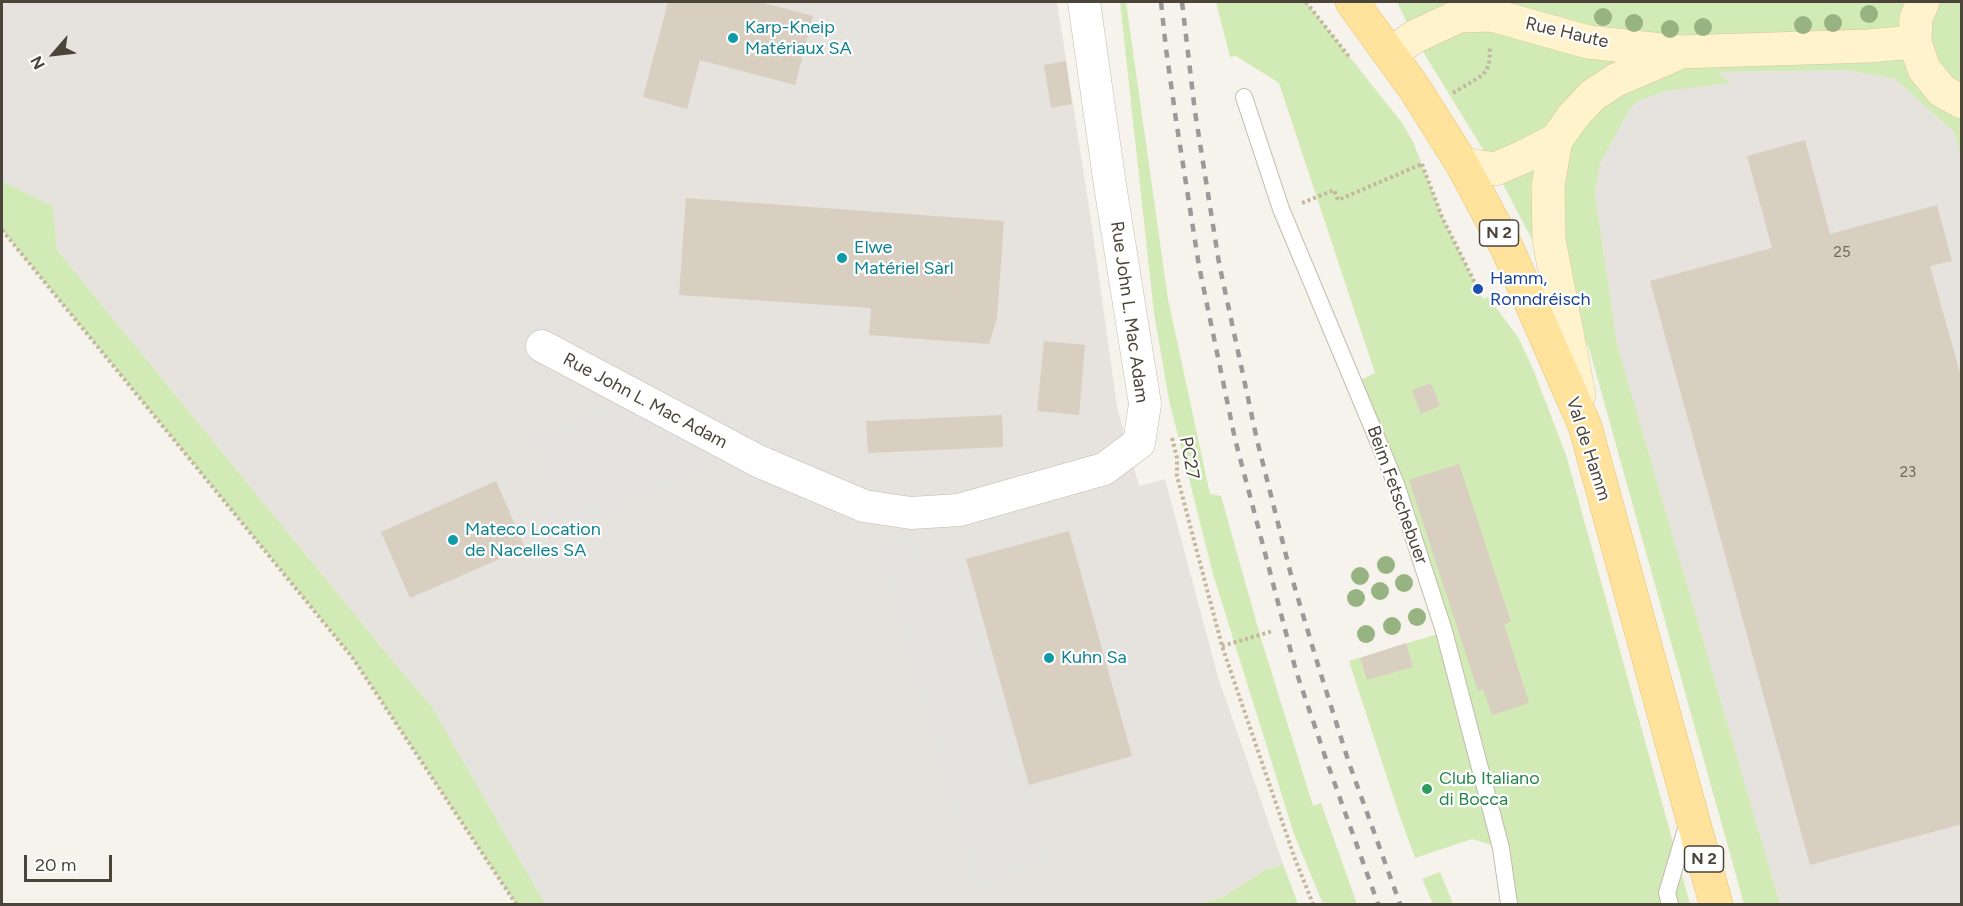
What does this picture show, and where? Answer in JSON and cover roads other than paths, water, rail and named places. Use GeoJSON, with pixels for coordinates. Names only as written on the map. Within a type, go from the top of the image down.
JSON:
{"type":"FeatureCollection","features":[{"type":"Feature","properties":{"kind":"main road","name":"Val de Hamm"},"geometry":{"type":"LineString","coordinates":[[1352,2],[1391,53],[1462,164],[1507,248],[1585,426],[1716,904]]}},
{"type":"Feature","properties":{"kind":"main road"},"geometry":{"type":"LineString","coordinates":[[1923,2],[1916,18],[1915,42],[1924,69],[1942,91],[1962,102]]}},
{"type":"Feature","properties":{"kind":"main road","name":"Rue Haute"},"geometry":{"type":"LineString","coordinates":[[1391,53],[1414,37],[1459,16],[1492,15],[1588,42],[1680,52],[1868,46],[1915,42]]}},
{"type":"Feature","properties":{"kind":"main road","name":"Rue Haute"},"geometry":{"type":"LineString","coordinates":[[1585,426],[1549,240],[1548,186],[1556,140],[1574,115],[1593,95],[1616,80],[1680,52]]}},
{"type":"Feature","properties":{"kind":"main road","name":"Rue Haute"},"geometry":{"type":"LineString","coordinates":[[1462,164],[1495,169],[1556,140]]}},
{"type":"Feature","properties":{"kind":"street","name":"Rue John L. Mac Adam"},"geometry":{"type":"LineString","coordinates":[[542,346],[758,461],[864,507],[910,513],[959,510],[1104,469],[1139,443],[1145,404],[1084,2]]}},
{"type":"Feature","properties":{"kind":"lane","name":"Beim Fetschebuer"},"geometry":{"type":"LineString","coordinates":[[1244,98],[1281,209],[1396,484],[1444,632],[1501,848],[1509,904]]}},
{"type":"Feature","properties":{"kind":"lane"},"geometry":{"type":"LineString","coordinates":[[1670,904],[1667,893],[1691,813]]}},
{"type":"Feature","properties":{"kind":"railway"},"geometry":{"type":"LineString","coordinates":[[1161,2],[1176,120],[1199,266],[1235,439],[1296,671],[1378,904]]}},
{"type":"Feature","properties":{"kind":"railway"},"geometry":{"type":"LineString","coordinates":[[1182,2],[1195,112],[1219,263],[1257,440],[1291,575],[1318,665],[1349,763],[1400,904]]}},
{"type":"Feature","properties":{"kind":"place","name":"Karp-Kneip Matériaux SA"},"geometry":{"type":"Point","coordinates":[733,38]}},
{"type":"Feature","properties":{"kind":"place","name":"Elwe Matériel Sàrl"},"geometry":{"type":"Point","coordinates":[842,258]}},
{"type":"Feature","properties":{"kind":"place","name":"Hamm, Ronndréisch"},"geometry":{"type":"Point","coordinates":[1478,289]}},
{"type":"Feature","properties":{"kind":"place","name":"Mateco Location de Nacelles SA"},"geometry":{"type":"Point","coordinates":[453,540]}},
{"type":"Feature","properties":{"kind":"place","name":"Kuhn Sa"},"geometry":{"type":"Point","coordinates":[1049,658]}},
{"type":"Feature","properties":{"kind":"place","name":"Club Italiano di Bocca"},"geometry":{"type":"Point","coordinates":[1427,789]}}]}
